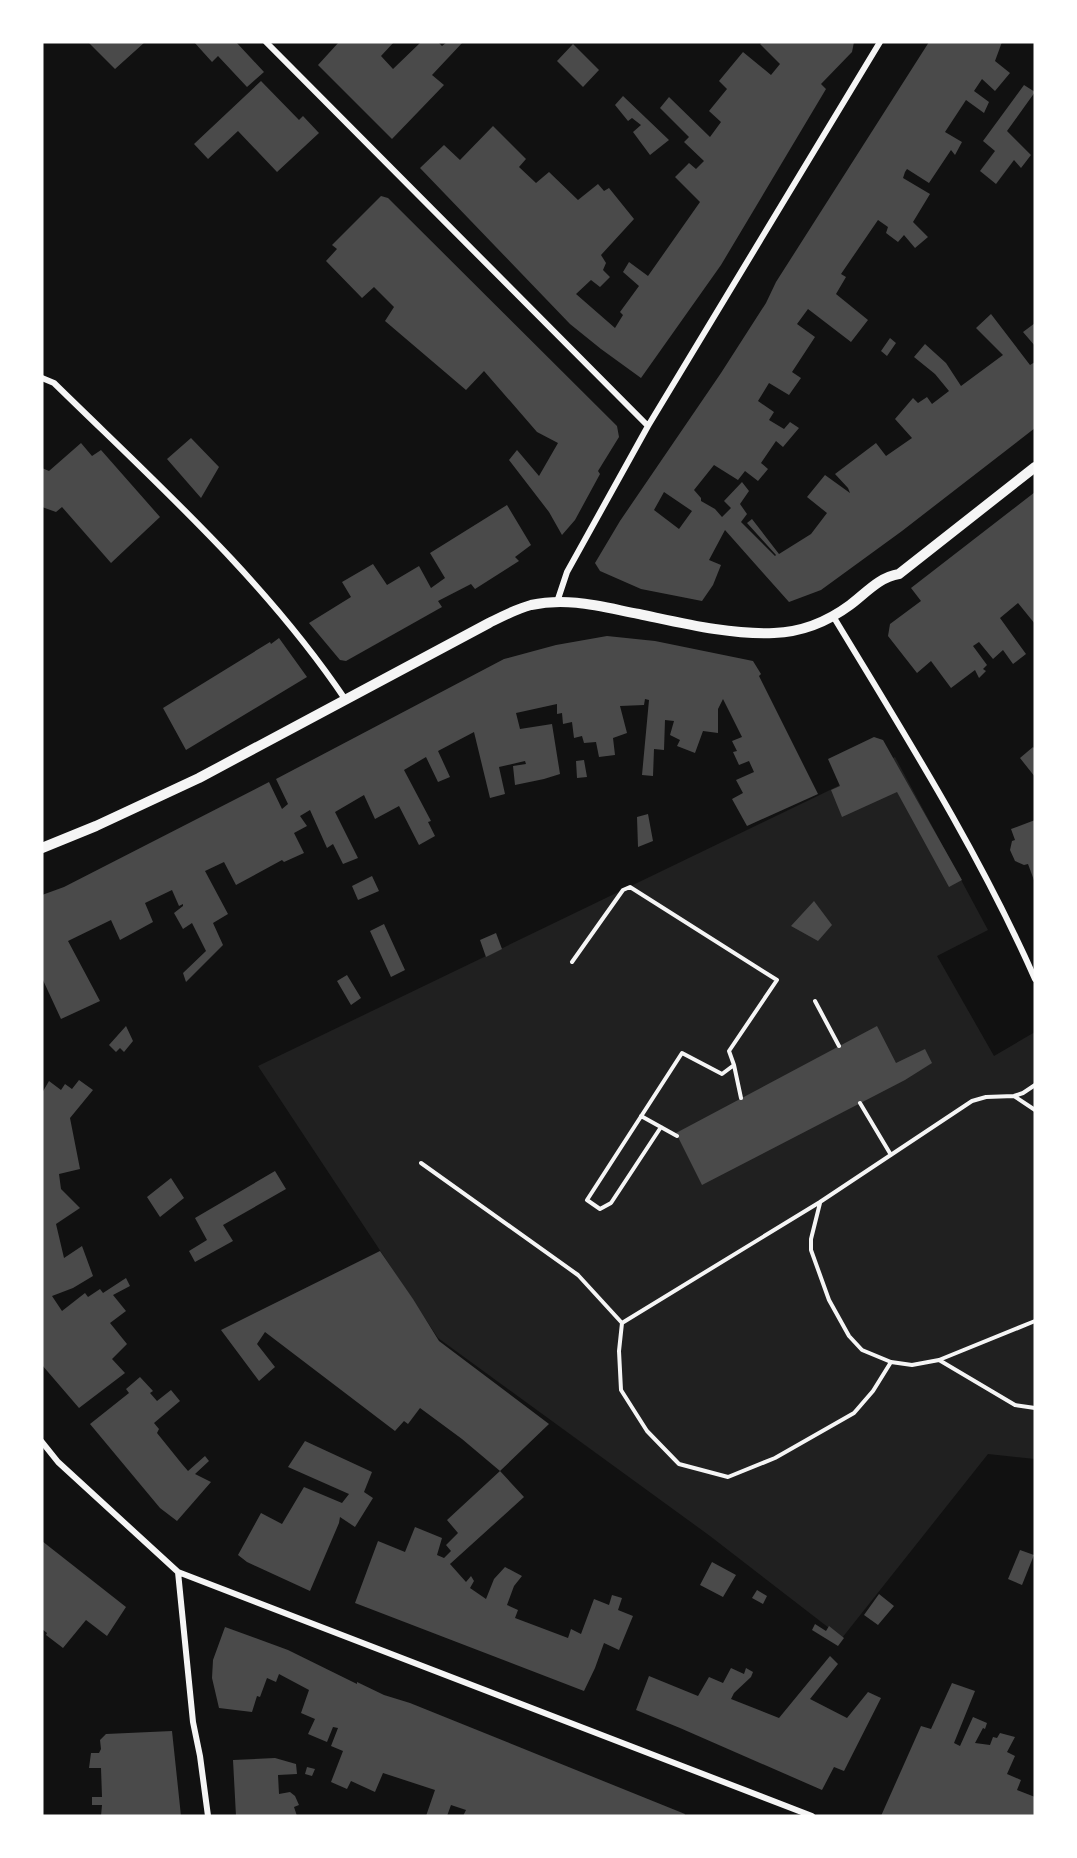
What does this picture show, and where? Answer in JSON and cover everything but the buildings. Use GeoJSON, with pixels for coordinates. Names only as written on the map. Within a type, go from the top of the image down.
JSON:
{"type":"FeatureCollection","features":[{"type":"Feature","properties":{"kind":"street"},"geometry":{"type":"LineString","coordinates":[[266,42],[648,426]]}},
{"type":"Feature","properties":{"kind":"street"},"geometry":{"type":"LineString","coordinates":[[557,602],[567,572],[648,426],[880,42]]}},
{"type":"Feature","properties":{"kind":"street"},"geometry":{"type":"LineString","coordinates":[[42,378],[54,383],[232,558],[301,639],[345,699]]}},
{"type":"Feature","properties":{"kind":"street"},"geometry":{"type":"LineString","coordinates":[[42,848],[96,826],[199,778],[508,613],[530,605],[557,602],[593,603],[695,625],[755,633],[804,629],[833,616],[888,576],[899,574],[1035,467]]}},
{"type":"Feature","properties":{"kind":"street"},"geometry":{"type":"LineString","coordinates":[[833,616],[935,784],[1006,914],[1035,979]]}},
{"type":"Feature","properties":{"kind":"street"},"geometry":{"type":"LineString","coordinates":[[42,1442],[58,1462],[178,1572],[812,1816]]}},
{"type":"Feature","properties":{"kind":"street"},"geometry":{"type":"LineString","coordinates":[[178,1572],[193,1722],[208,1816]]}},
{"type":"Feature","properties":{"kind":"path"},"geometry":{"type":"LineString","coordinates":[[572,962],[622,890],[630,887],[777,980],[729,1052],[741,1098]]}},
{"type":"Feature","properties":{"kind":"path"},"geometry":{"type":"LineString","coordinates":[[815,1001],[838,1046]]}},
{"type":"Feature","properties":{"kind":"path"},"geometry":{"type":"LineString","coordinates":[[661,1127],[611,1203],[600,1209],[586,1200],[682,1053],[722,1074],[734,1065]]}},
{"type":"Feature","properties":{"kind":"path"},"geometry":{"type":"LineString","coordinates":[[622,1323],[820,1202],[972,1101],[986,1097],[1014,1096],[1035,1085]]}},
{"type":"Feature","properties":{"kind":"path"},"geometry":{"type":"LineString","coordinates":[[1014,1096],[1035,1110]]}},
{"type":"Feature","properties":{"kind":"path"},"geometry":{"type":"LineString","coordinates":[[860,1103],[891,1155]]}},
{"type":"Feature","properties":{"kind":"path"},"geometry":{"type":"LineString","coordinates":[[641,1116],[677,1136]]}},
{"type":"Feature","properties":{"kind":"path"},"geometry":{"type":"LineString","coordinates":[[421,1163],[578,1275],[622,1323],[619,1352],[621,1390],[647,1431],[679,1464],[728,1477],[775,1458],[854,1413],[884,1375],[891,1362]]}},
{"type":"Feature","properties":{"kind":"path"},"geometry":{"type":"LineString","coordinates":[[820,1202],[811,1239],[811,1250],[829,1300],[849,1336],[862,1350],[891,1362],[912,1365],[939,1360],[1035,1321]]}},
{"type":"Feature","properties":{"kind":"path"},"geometry":{"type":"LineString","coordinates":[[939,1360],[1016,1405],[1035,1408]]}},
{"type":"Feature","properties":{"kind":"shaded area"},"geometry":{"type":"Polygon","coordinates":[[[895,757],[988,930],[937,956],[994,1056],[1035,1032],[1035,1459],[988,1454],[842,1638],[710,1536],[438,1338],[258,1066],[895,757]]]}}]}
